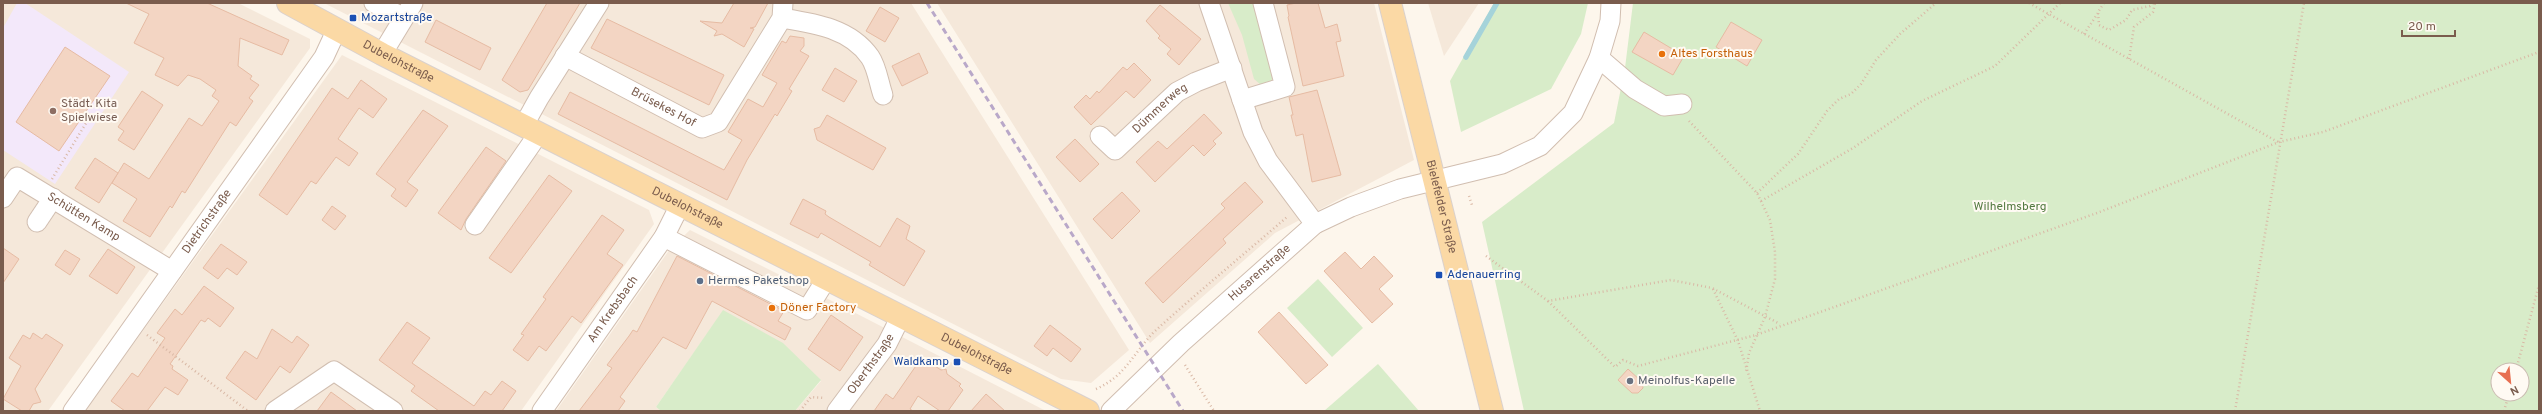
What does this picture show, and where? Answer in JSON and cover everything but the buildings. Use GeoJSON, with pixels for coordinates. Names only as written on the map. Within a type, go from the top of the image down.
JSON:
{"type":"FeatureCollection","features":[{"type":"Feature","properties":{"kind":"main road","name":"Dubelohstraße"},"geometry":{"type":"LineString","coordinates":[[288,3],[382,54],[1088,411]]}},
{"type":"Feature","properties":{"kind":"main road","name":"Bielefelder Straße"},"geometry":{"type":"LineString","coordinates":[[1390,3],[1436,181],[1492,411]]}},
{"type":"Feature","properties":{"kind":"street"},"geometry":{"type":"LineString","coordinates":[[374,3],[408,10],[382,54]]}},
{"type":"Feature","properties":{"kind":"street"},"geometry":{"type":"LineString","coordinates":[[475,225],[532,144],[531,128],[565,56],[599,3]]}},
{"type":"Feature","properties":{"kind":"street"},"geometry":{"type":"LineString","coordinates":[[1209,3],[1247,116],[1268,161],[1315,224]]}},
{"type":"Feature","properties":{"kind":"street"},"geometry":{"type":"LineString","coordinates":[[1242,100],[1285,87],[1263,3]]}},
{"type":"Feature","properties":{"kind":"street"},"geometry":{"type":"LineString","coordinates":[[1436,181],[1502,164],[1540,146],[1573,113],[1599,58],[1610,22],[1611,3]]}},
{"type":"Feature","properties":{"kind":"street","name":"Brüsekes Hof"},"geometry":{"type":"LineString","coordinates":[[565,56],[702,128],[718,122],[782,11],[820,25],[854,41],[870,58],[883,95]]}},
{"type":"Feature","properties":{"kind":"street","name":"Dietrichstraße"},"geometry":{"type":"LineString","coordinates":[[73,411],[324,57],[337,30]]}},
{"type":"Feature","properties":{"kind":"street"},"geometry":{"type":"LineString","coordinates":[[1599,58],[1635,89],[1664,106],[1678,105]]}},
{"type":"Feature","properties":{"kind":"street","name":"Dümmerweg"},"geometry":{"type":"LineString","coordinates":[[1100,136],[1114,150],[1177,92],[1196,82],[1232,68]]}},
{"type":"Feature","properties":{"kind":"street","name":"Schütten Kamp"},"geometry":{"type":"LineString","coordinates":[[3,198],[17,177],[172,271]]}},
{"type":"Feature","properties":{"kind":"street","name":"Husarenstraße"},"geometry":{"type":"LineString","coordinates":[[1111,411],[1172,351],[1315,224],[1351,207],[1400,189],[1436,181]]}},
{"type":"Feature","properties":{"kind":"street"},"geometry":{"type":"LineString","coordinates":[[37,222],[49,196]]}},
{"type":"Feature","properties":{"kind":"street","name":"Am Krebsbach"},"geometry":{"type":"LineString","coordinates":[[542,411],[664,237],[680,205]]}},
{"type":"Feature","properties":{"kind":"street"},"geometry":{"type":"LineString","coordinates":[[664,237],[807,310],[827,278]]}},
{"type":"Feature","properties":{"kind":"street","name":"Oberthstraße"},"geometry":{"type":"LineString","coordinates":[[837,411],[887,344],[901,316]]}},
{"type":"Feature","properties":{"kind":"street"},"geometry":{"type":"LineString","coordinates":[[275,411],[334,371],[392,411]]}},
{"type":"Feature","properties":{"kind":"path"},"geometry":{"type":"LineString","coordinates":[[1757,193],[1798,154],[1827,111],[1839,98],[1851,94],[1861,84],[1876,60],[1895,40],[1936,3]]}},
{"type":"Feature","properties":{"kind":"path"},"geometry":{"type":"LineString","coordinates":[[2029,3],[2279,142]]}},
{"type":"Feature","properties":{"kind":"path"},"geometry":{"type":"LineString","coordinates":[[1761,201],[1853,148],[1922,101],[1995,66],[2060,3]]}},
{"type":"Feature","properties":{"kind":"path"},"geometry":{"type":"LineString","coordinates":[[2084,34],[2104,3]]}},
{"type":"Feature","properties":{"kind":"path"},"geometry":{"type":"LineString","coordinates":[[2098,12],[2099,25],[2108,30],[2126,20],[2132,10],[2150,6],[2154,3]]}},
{"type":"Feature","properties":{"kind":"path"},"geometry":{"type":"LineString","coordinates":[[2128,59],[2134,27],[2153,12],[2154,3]]}},
{"type":"Feature","properties":{"kind":"path"},"geometry":{"type":"LineString","coordinates":[[2235,411],[2279,142],[2304,3]]}},
{"type":"Feature","properties":{"kind":"path"},"geometry":{"type":"LineString","coordinates":[[1486,256],[1548,301],[1615,367],[1623,360],[1638,366],[1738,341],[1756,335],[2097,213],[2279,142],[2323,132],[2539,52]]}},
{"type":"Feature","properties":{"kind":"path"},"geometry":{"type":"LineString","coordinates":[[1678,105],[1757,193],[1770,220],[1775,252],[1775,280],[1765,317],[1749,353],[1746,372]]}},
{"type":"Feature","properties":{"kind":"path"},"geometry":{"type":"LineString","coordinates":[[49,196],[91,115],[86,112]]}},
{"type":"Feature","properties":{"kind":"path"},"geometry":{"type":"LineString","coordinates":[[1469,196],[1472,205]]}},
{"type":"Feature","properties":{"kind":"path"},"geometry":{"type":"LineString","coordinates":[[1096,390],[1109,384],[1130,364],[1132,355],[1153,333],[1289,215]]}},
{"type":"Feature","properties":{"kind":"path"},"geometry":{"type":"LineString","coordinates":[[1548,301],[1671,280],[1712,288],[1781,325]]}},
{"type":"Feature","properties":{"kind":"path"},"geometry":{"type":"LineString","coordinates":[[2518,362],[2539,285]]}},
{"type":"Feature","properties":{"kind":"path"},"geometry":{"type":"LineString","coordinates":[[1712,288],[1738,341],[1746,372],[1760,411]]}},
{"type":"Feature","properties":{"kind":"path"},"geometry":{"type":"LineString","coordinates":[[134,325],[248,411]]}},
{"type":"Feature","properties":{"kind":"path"},"geometry":{"type":"LineString","coordinates":[[1172,351],[1187,367],[1214,411]]}},
{"type":"Feature","properties":{"kind":"shaded area"},"geometry":{"type":"Polygon","coordinates":[[[3,3],[238,3],[310,39],[310,48],[48,411],[3,411],[3,3]]]}},
{"type":"Feature","properties":{"kind":"shaded area","name":"Städt. Kita Spielwiese"},"geometry":{"type":"Polygon","coordinates":[[[17,3],[25,3],[129,72],[55,184],[3,150],[3,28],[17,3]]]}},
{"type":"Feature","properties":{"kind":"shaded area"},"geometry":{"type":"Polygon","coordinates":[[[324,3],[911,3],[1129,350],[1091,383],[1061,379],[324,3]]]}},
{"type":"Feature","properties":{"kind":"shaded area"},"geometry":{"type":"Polygon","coordinates":[[[937,3],[1374,3],[1414,160],[1275,233],[1150,343],[937,3]]]}},
{"type":"Feature","properties":{"kind":"shaded area"},"geometry":{"type":"Polygon","coordinates":[[[1428,3],[1479,3],[1444,56],[1428,3]]]}},
{"type":"Feature","properties":{"kind":"shaded area"},"geometry":{"type":"Polygon","coordinates":[[[342,55],[649,210],[654,224],[521,411],[85,411],[342,55]]]}},
{"type":"Feature","properties":{"kind":"shaded area"},"geometry":{"type":"Polygon","coordinates":[[[690,230],[1046,411],[795,411],[821,381],[723,311],[656,407],[661,411],[556,411],[670,249],[690,230]]]}},
{"type":"Feature","properties":{"kind":"green space"},"geometry":{"type":"Polygon","coordinates":[[[1228,3],[1255,3],[1273,73],[1272,81],[1261,85],[1254,79],[1242,35],[1228,3]]]}},
{"type":"Feature","properties":{"kind":"green space"},"geometry":{"type":"Polygon","coordinates":[[[1494,3],[1588,3],[1581,34],[1551,89],[1461,132],[1450,81],[1494,3]]]}},
{"type":"Feature","properties":{"kind":"green space","name":"Wilhelmsberg"},"geometry":{"type":"Polygon","coordinates":[[[1633,3],[2539,3],[2539,411],[1524,411],[1482,222],[1614,123],[1625,68],[1633,3]]]}},
{"type":"Feature","properties":{"kind":"green space"},"geometry":{"type":"Polygon","coordinates":[[[1318,279],[1363,328],[1332,357],[1287,308],[1318,279]]]}},
{"type":"Feature","properties":{"kind":"green space"},"geometry":{"type":"Polygon","coordinates":[[[723,310],[783,343],[821,380],[795,411],[661,411],[656,407],[723,310]]]}},
{"type":"Feature","properties":{"kind":"green space"},"geometry":{"type":"Polygon","coordinates":[[[1378,364],[1419,411],[1324,411],[1378,364]]]}},
{"type":"Feature","properties":{"kind":"waterway"},"geometry":{"type":"LineString","coordinates":[[1466,57],[1497,3]]}},
{"type":"Feature","properties":{"kind":"railway"},"geometry":{"type":"LineString","coordinates":[[927,3],[1183,411]]}},
{"type":"Feature","properties":{"kind":"place","name":"Mozartstraße"},"geometry":{"type":"Point","coordinates":[353,18]}},
{"type":"Feature","properties":{"kind":"place","name":"Altes Forsthaus"},"geometry":{"type":"Point","coordinates":[1662,54]}},
{"type":"Feature","properties":{"kind":"place","name":"Städt. Kita Spielwiese"},"geometry":{"type":"Point","coordinates":[53,111]}},
{"type":"Feature","properties":{"kind":"place","name":"Adenauerring"},"geometry":{"type":"Point","coordinates":[1439,275]}},
{"type":"Feature","properties":{"kind":"place","name":"Hermes Paketshop"},"geometry":{"type":"Point","coordinates":[700,281]}},
{"type":"Feature","properties":{"kind":"place","name":"Döner Factory"},"geometry":{"type":"Point","coordinates":[772,308]}},
{"type":"Feature","properties":{"kind":"place","name":"Waldkamp"},"geometry":{"type":"Point","coordinates":[957,362]}},
{"type":"Feature","properties":{"kind":"place","name":"Meinolfus-Kapelle"},"geometry":{"type":"Point","coordinates":[1630,381]}}]}
